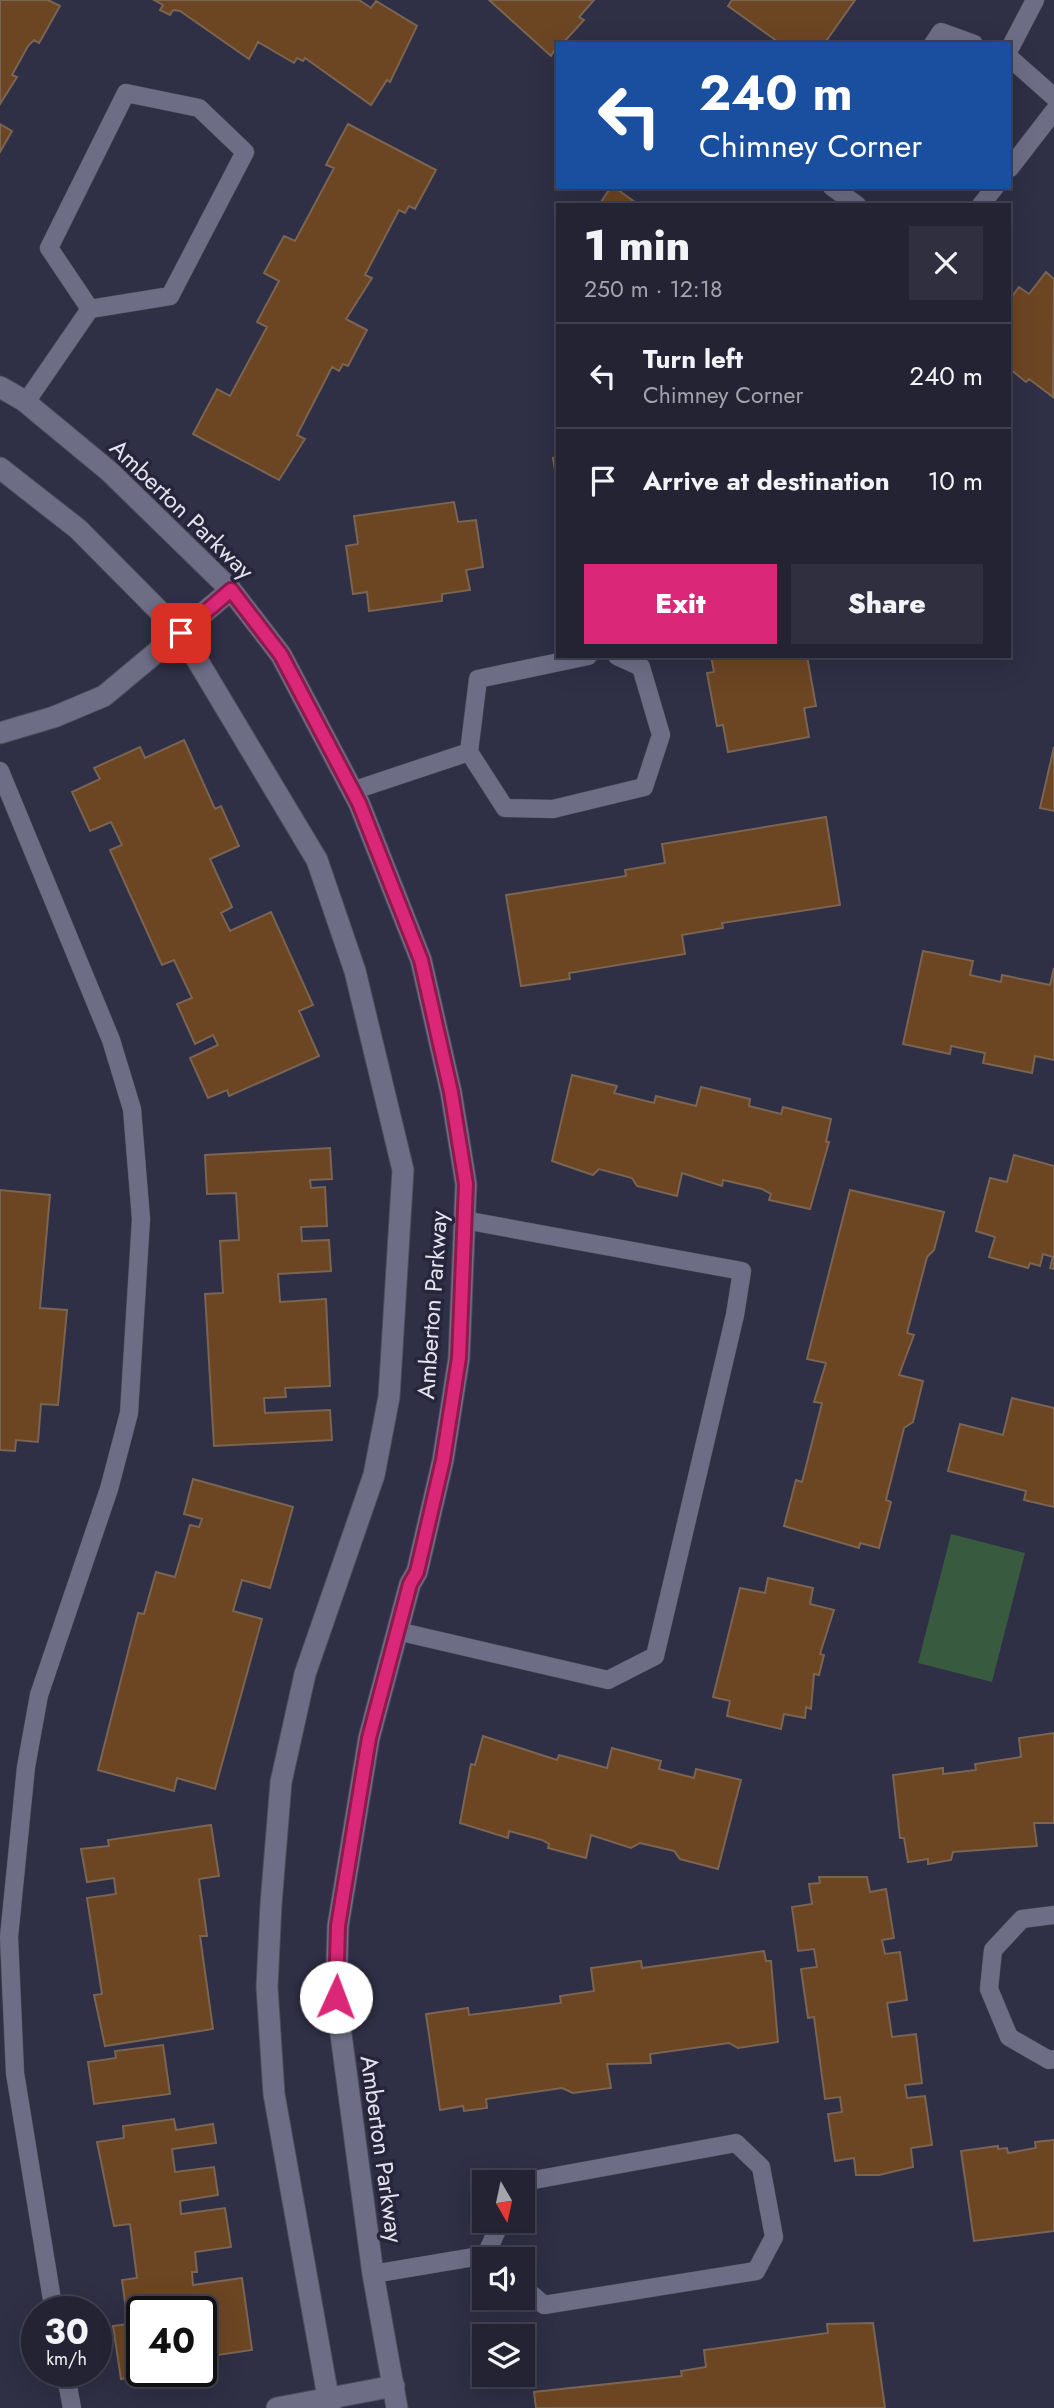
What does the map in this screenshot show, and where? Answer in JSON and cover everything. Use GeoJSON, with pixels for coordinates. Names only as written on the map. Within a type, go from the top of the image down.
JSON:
{"type":"FeatureCollection","features":[{"type":"Feature","properties":{"kind":"street","name":"Amberton Parkway"},"geometry":{"type":"LineString","coordinates":[[0,387],[26,402],[110,472],[231,590],[281,655],[352,792],[421,960],[451,1092],[466,1184],[459,1358],[443,1460],[417,1572],[410,1584],[369,1738],[338,1926],[336,1997],[373,2274],[397,2408]]}},
{"type":"Feature","properties":{"kind":"street","name":"Amberton Parkway"},"geometry":{"type":"LineString","coordinates":[[0,468],[78,529],[181,633],[317,860],[355,971],[403,1170],[396,1315],[386,1410],[374,1475],[305,1674],[281,1782],[271,1904],[267,1987],[274,2094],[329,2404]]}},
{"type":"Feature","properties":{"kind":"street"},"geometry":{"type":"LineString","coordinates":[[0,733],[54,717],[104,696],[231,590]]}},
{"type":"Feature","properties":{"kind":"street"},"geometry":{"type":"LineString","coordinates":[[277,2408],[329,2404],[394,2386]]}},
{"type":"Feature","properties":{"kind":"lane"},"geometry":{"type":"LineString","coordinates":[[1011,46],[1035,0]]}},
{"type":"Feature","properties":{"kind":"lane"},"geometry":{"type":"LineString","coordinates":[[934,42],[941,32],[968,42]]}},
{"type":"Feature","properties":{"kind":"lane"},"geometry":{"type":"LineString","coordinates":[[1011,59],[1054,97]]}},
{"type":"Feature","properties":{"kind":"lane"},"geometry":{"type":"LineString","coordinates":[[26,402],[90,309],[170,296],[246,152],[199,108],[126,93],[49,247],[90,309]]}},
{"type":"Feature","properties":{"kind":"lane"},"geometry":{"type":"LineString","coordinates":[[1011,167],[1054,111]]}},
{"type":"Feature","properties":{"kind":"lane"},"geometry":{"type":"LineString","coordinates":[[835,189],[854,203]]}},
{"type":"Feature","properties":{"kind":"lane"},"geometry":{"type":"LineString","coordinates":[[983,203],[993,189]]}},
{"type":"Feature","properties":{"kind":"lane"},"geometry":{"type":"LineString","coordinates":[[578,658],[478,679],[469,752],[505,808],[553,810],[644,787],[661,735],[641,667],[621,658]]}},
{"type":"Feature","properties":{"kind":"lane"},"geometry":{"type":"LineString","coordinates":[[352,792],[469,752]]}},
{"type":"Feature","properties":{"kind":"lane"},"geometry":{"type":"LineString","coordinates":[[0,771],[118,1063],[132,1109],[141,1219],[129,1413],[109,1489],[39,1695],[26,1768],[9,1937],[15,2073],[51,2296]]}},
{"type":"Feature","properties":{"kind":"lane"},"geometry":{"type":"LineString","coordinates":[[397,1631],[608,1680],[655,1656],[735,1315],[742,1271],[464,1220]]}},
{"type":"Feature","properties":{"kind":"lane"},"geometry":{"type":"LineString","coordinates":[[1054,1915],[1022,1919],[993,1950],[989,1989],[1009,2037],[1049,2060],[1054,2059]]}},
{"type":"Feature","properties":{"kind":"lane"},"geometry":{"type":"LineString","coordinates":[[535,2297],[544,2305],[756,2271],[774,2237],[761,2167],[736,2143],[536,2180]]}},
{"type":"Feature","properties":{"kind":"lane"},"geometry":{"type":"LineString","coordinates":[[373,2274],[472,2259]]}},
{"type":"Feature","properties":{"kind":"lane"},"geometry":{"type":"LineString","coordinates":[[68,2387],[72,2408]]}},
{"type":"Feature","properties":{"kind":"green space"},"geometry":{"type":"Polygon","coordinates":[[[951,1534],[1025,1553],[992,1682],[918,1663],[951,1534]]]}},
{"type":"Feature","properties":{"kind":"building"},"geometry":{"type":"Polygon","coordinates":[[[0,0],[48,0],[60,6],[39,43],[34,40],[28,46],[12,75],[17,77],[0,104],[0,0]]]}},
{"type":"Feature","properties":{"kind":"building"},"geometry":{"type":"Polygon","coordinates":[[[154,0],[359,0],[371,8],[376,1],[417,26],[390,82],[387,80],[371,105],[305,58],[303,61],[297,58],[294,63],[258,42],[249,59],[180,11],[173,10],[170,15],[160,10],[163,5],[154,0]]]}},
{"type":"Feature","properties":{"kind":"building"},"geometry":{"type":"Polygon","coordinates":[[[489,0],[594,0],[579,17],[584,20],[564,42],[556,42],[551,56],[489,0]]]}},
{"type":"Feature","properties":{"kind":"building"},"geometry":{"type":"Polygon","coordinates":[[[732,0],[855,0],[825,42],[778,42],[728,6],[732,0]]]}},
{"type":"Feature","properties":{"kind":"building"},"geometry":{"type":"Polygon","coordinates":[[[0,124],[12,131],[0,152],[0,124]]]}},
{"type":"Feature","properties":{"kind":"building"},"geometry":{"type":"Polygon","coordinates":[[[348,124],[436,170],[415,209],[409,206],[405,213],[399,210],[365,275],[372,278],[346,319],[367,330],[348,366],[343,364],[339,371],[332,367],[297,435],[305,439],[279,480],[193,434],[217,389],[230,396],[267,327],[257,322],[279,281],[264,273],[284,236],[295,241],[334,168],[326,165],[348,124]]]}},
{"type":"Feature","properties":{"kind":"building"},"geometry":{"type":"Polygon","coordinates":[[[610,189],[617,189],[636,203],[600,203],[610,189]]]}},
{"type":"Feature","properties":{"kind":"building"},"geometry":{"type":"Polygon","coordinates":[[[1046,272],[1054,279],[1053,397],[1011,370],[1011,298],[1019,287],[1029,294],[1046,272]]]}},
{"type":"Feature","properties":{"kind":"building"},"geometry":{"type":"Polygon","coordinates":[[[454,502],[458,522],[476,520],[483,567],[466,570],[470,590],[442,594],[442,601],[369,611],[367,592],[353,594],[346,546],[358,544],[354,516],[454,502]]]}},
{"type":"Feature","properties":{"kind":"building"},"geometry":{"type":"Polygon","coordinates":[[[711,658],[807,658],[816,706],[804,708],[809,737],[728,752],[723,725],[717,726],[707,673],[714,672],[711,658]]]}},
{"type":"Feature","properties":{"kind":"building"},"geometry":{"type":"Polygon","coordinates":[[[184,740],[215,809],[221,806],[239,846],[210,859],[232,907],[221,913],[230,931],[271,912],[313,1005],[299,1011],[319,1056],[229,1096],[227,1090],[208,1098],[190,1058],[218,1045],[213,1035],[195,1044],[177,1004],[192,998],[174,960],[162,965],[110,850],[122,845],[111,822],[90,831],[72,792],[100,779],[94,768],[140,747],[145,758],[184,740]]]}},
{"type":"Feature","properties":{"kind":"building"},"geometry":{"type":"Polygon","coordinates":[[[1054,747],[1054,811],[1040,808],[1054,747]]]}},
{"type":"Feature","properties":{"kind":"building"},"geometry":{"type":"Polygon","coordinates":[[[826,817],[840,905],[722,923],[723,928],[682,935],[685,954],[569,973],[570,979],[521,986],[506,895],[626,876],[625,870],[665,863],[662,844],[826,817]]]}},
{"type":"Feature","properties":{"kind":"building"},"geometry":{"type":"Polygon","coordinates":[[[923,951],[973,961],[970,975],[1001,982],[1002,975],[1050,985],[1054,968],[1054,1060],[1035,1056],[1032,1073],[983,1063],[985,1053],[951,1046],[950,1054],[903,1044],[923,951]]]}},
{"type":"Feature","properties":{"kind":"building"},"geometry":{"type":"Polygon","coordinates":[[[572,1075],[617,1086],[614,1093],[654,1103],[656,1096],[696,1106],[701,1087],[750,1099],[749,1106],[781,1114],[783,1107],[831,1119],[826,1142],[829,1142],[810,1209],[769,1200],[771,1194],[762,1189],[723,1180],[722,1186],[682,1173],[677,1196],[637,1186],[632,1178],[599,1169],[593,1175],[552,1161],[572,1075]]]}},
{"type":"Feature","properties":{"kind":"building"},"geometry":{"type":"Polygon","coordinates":[[[330,1148],[332,1179],[310,1180],[311,1188],[325,1187],[327,1226],[301,1227],[302,1241],[329,1240],[331,1271],[278,1274],[280,1302],[326,1299],[330,1386],[285,1388],[286,1397],[264,1398],[265,1413],[330,1410],[332,1440],[214,1446],[205,1294],[223,1293],[220,1241],[239,1240],[236,1193],[207,1194],[205,1155],[330,1148]]]}},
{"type":"Feature","properties":{"kind":"building"},"geometry":{"type":"Polygon","coordinates":[[[1014,1155],[1054,1166],[1054,1269],[1050,1268],[1053,1257],[1043,1254],[1040,1266],[1030,1263],[1028,1268],[989,1257],[995,1237],[976,1231],[990,1178],[1007,1182],[1014,1155]]]}},
{"type":"Feature","properties":{"kind":"building"},"geometry":{"type":"Polygon","coordinates":[[[0,1190],[50,1195],[40,1308],[67,1310],[58,1405],[41,1404],[38,1442],[16,1440],[15,1451],[0,1450],[0,1190]]]}},
{"type":"Feature","properties":{"kind":"building"},"geometry":{"type":"Polygon","coordinates":[[[850,1190],[944,1212],[934,1250],[927,1257],[907,1333],[914,1335],[899,1375],[923,1381],[913,1422],[904,1428],[886,1500],[891,1502],[879,1548],[860,1543],[859,1548],[784,1526],[796,1480],[802,1482],[822,1403],[814,1402],[826,1363],[807,1359],[850,1190]]]}},
{"type":"Feature","properties":{"kind":"building"},"geometry":{"type":"Polygon","coordinates":[[[1012,1398],[1054,1408],[1054,1507],[1024,1500],[1026,1491],[948,1471],[960,1424],[1003,1435],[1012,1398]]]}},
{"type":"Feature","properties":{"kind":"building"},"geometry":{"type":"Polygon","coordinates":[[[193,1479],[293,1507],[270,1588],[242,1580],[233,1611],[262,1619],[215,1789],[177,1778],[174,1791],[98,1770],[138,1613],[144,1614],[156,1572],[175,1577],[190,1525],[199,1527],[202,1519],[184,1514],[193,1479]]]}},
{"type":"Feature","properties":{"kind":"building"},"geometry":{"type":"Polygon","coordinates":[[[768,1578],[813,1588],[810,1604],[834,1610],[820,1654],[824,1655],[819,1675],[814,1674],[811,1709],[806,1707],[805,1718],[784,1714],[781,1729],[727,1716],[730,1701],[713,1697],[740,1588],[765,1593],[768,1578]]]}},
{"type":"Feature","properties":{"kind":"building"},"geometry":{"type":"Polygon","coordinates":[[[1054,1733],[1054,1823],[1034,1823],[1037,1846],[953,1852],[951,1860],[928,1864],[928,1859],[908,1862],[904,1838],[900,1838],[893,1775],[943,1768],[943,1774],[976,1770],[975,1764],[1021,1757],[1019,1738],[1054,1733]]]}},
{"type":"Feature","properties":{"kind":"building"},"geometry":{"type":"Polygon","coordinates":[[[483,1736],[557,1760],[559,1755],[607,1768],[612,1748],[661,1761],[659,1769],[694,1778],[696,1769],[741,1780],[718,1869],[680,1859],[674,1851],[640,1843],[631,1848],[591,1835],[586,1858],[548,1848],[549,1844],[542,1840],[509,1831],[508,1838],[460,1823],[471,1764],[475,1765],[483,1736]]]}},
{"type":"Feature","properties":{"kind":"building"},"geometry":{"type":"Polygon","coordinates":[[[211,1825],[219,1876],[199,1879],[207,1936],[200,1936],[213,2029],[105,2046],[94,1995],[102,1994],[87,1898],[116,1894],[114,1878],[87,1882],[81,1849],[109,1846],[108,1840],[211,1825]]]}},
{"type":"Feature","properties":{"kind":"building"},"geometry":{"type":"Polygon","coordinates":[[[819,1877],[867,1877],[870,1892],[886,1889],[894,1938],[882,1940],[885,1954],[900,1952],[907,2000],[887,2003],[892,2037],[916,2034],[922,2083],[905,2085],[907,2098],[925,2096],[932,2145],[911,2148],[913,2167],[879,2175],[856,2175],[854,2158],[835,2161],[828,2114],[842,2112],[840,2097],[825,2099],[814,2017],[808,2018],[801,1969],[817,1967],[814,1949],[798,1951],[792,1907],[812,1904],[809,1884],[820,1883],[819,1877]]]}},
{"type":"Feature","properties":{"kind":"building"},"geometry":{"type":"Polygon","coordinates":[[[764,1951],[766,1961],[771,1961],[778,2042],[738,2048],[729,2043],[650,2054],[651,2063],[607,2064],[611,2088],[573,2093],[562,2088],[486,2099],[487,2108],[464,2111],[463,2106],[440,2110],[426,2014],[468,2008],[469,2015],[561,2003],[560,1996],[594,1991],[591,1968],[641,1961],[642,1968],[764,1951]]]}},
{"type":"Feature","properties":{"kind":"building"},"geometry":{"type":"Polygon","coordinates":[[[163,2045],[170,2094],[94,2104],[88,2062],[116,2058],[115,2051],[163,2045]]]}},
{"type":"Feature","properties":{"kind":"building"},"geometry":{"type":"Polygon","coordinates":[[[174,2119],[176,2130],[213,2124],[216,2143],[172,2149],[175,2172],[214,2167],[218,2195],[180,2201],[181,2214],[225,2208],[231,2247],[195,2252],[197,2272],[192,2272],[193,2285],[242,2278],[252,2350],[217,2355],[217,2296],[126,2296],[126,2309],[122,2280],[137,2278],[130,2224],[114,2226],[97,2142],[124,2138],[123,2126],[174,2119]]]}},
{"type":"Feature","properties":{"kind":"building"},"geometry":{"type":"Polygon","coordinates":[[[1054,2140],[1054,2231],[974,2241],[961,2151],[998,2146],[998,2149],[1007,2148],[1008,2153],[1036,2148],[1035,2142],[1054,2140]]]}},
{"type":"Feature","properties":{"kind":"building"},"geometry":{"type":"Polygon","coordinates":[[[873,2323],[885,2408],[536,2408],[534,2392],[682,2376],[681,2371],[706,2367],[704,2350],[828,2333],[827,2324],[873,2323]]]}},
{"type":"Feature","properties":{"kind":"building"},"geometry":{"type":"Polygon","coordinates":[[[126,2324],[126,2378],[121,2379],[113,2326],[126,2324]]]}},
{"type":"Feature","properties":{"kind":"route"},"geometry":{"type":"LineString","coordinates":[[181,633],[231,590],[281,655],[359,803],[421,960],[451,1092],[466,1184],[459,1358],[443,1460],[417,1572],[410,1584],[369,1738],[338,1926],[336,1997]]}}]}
